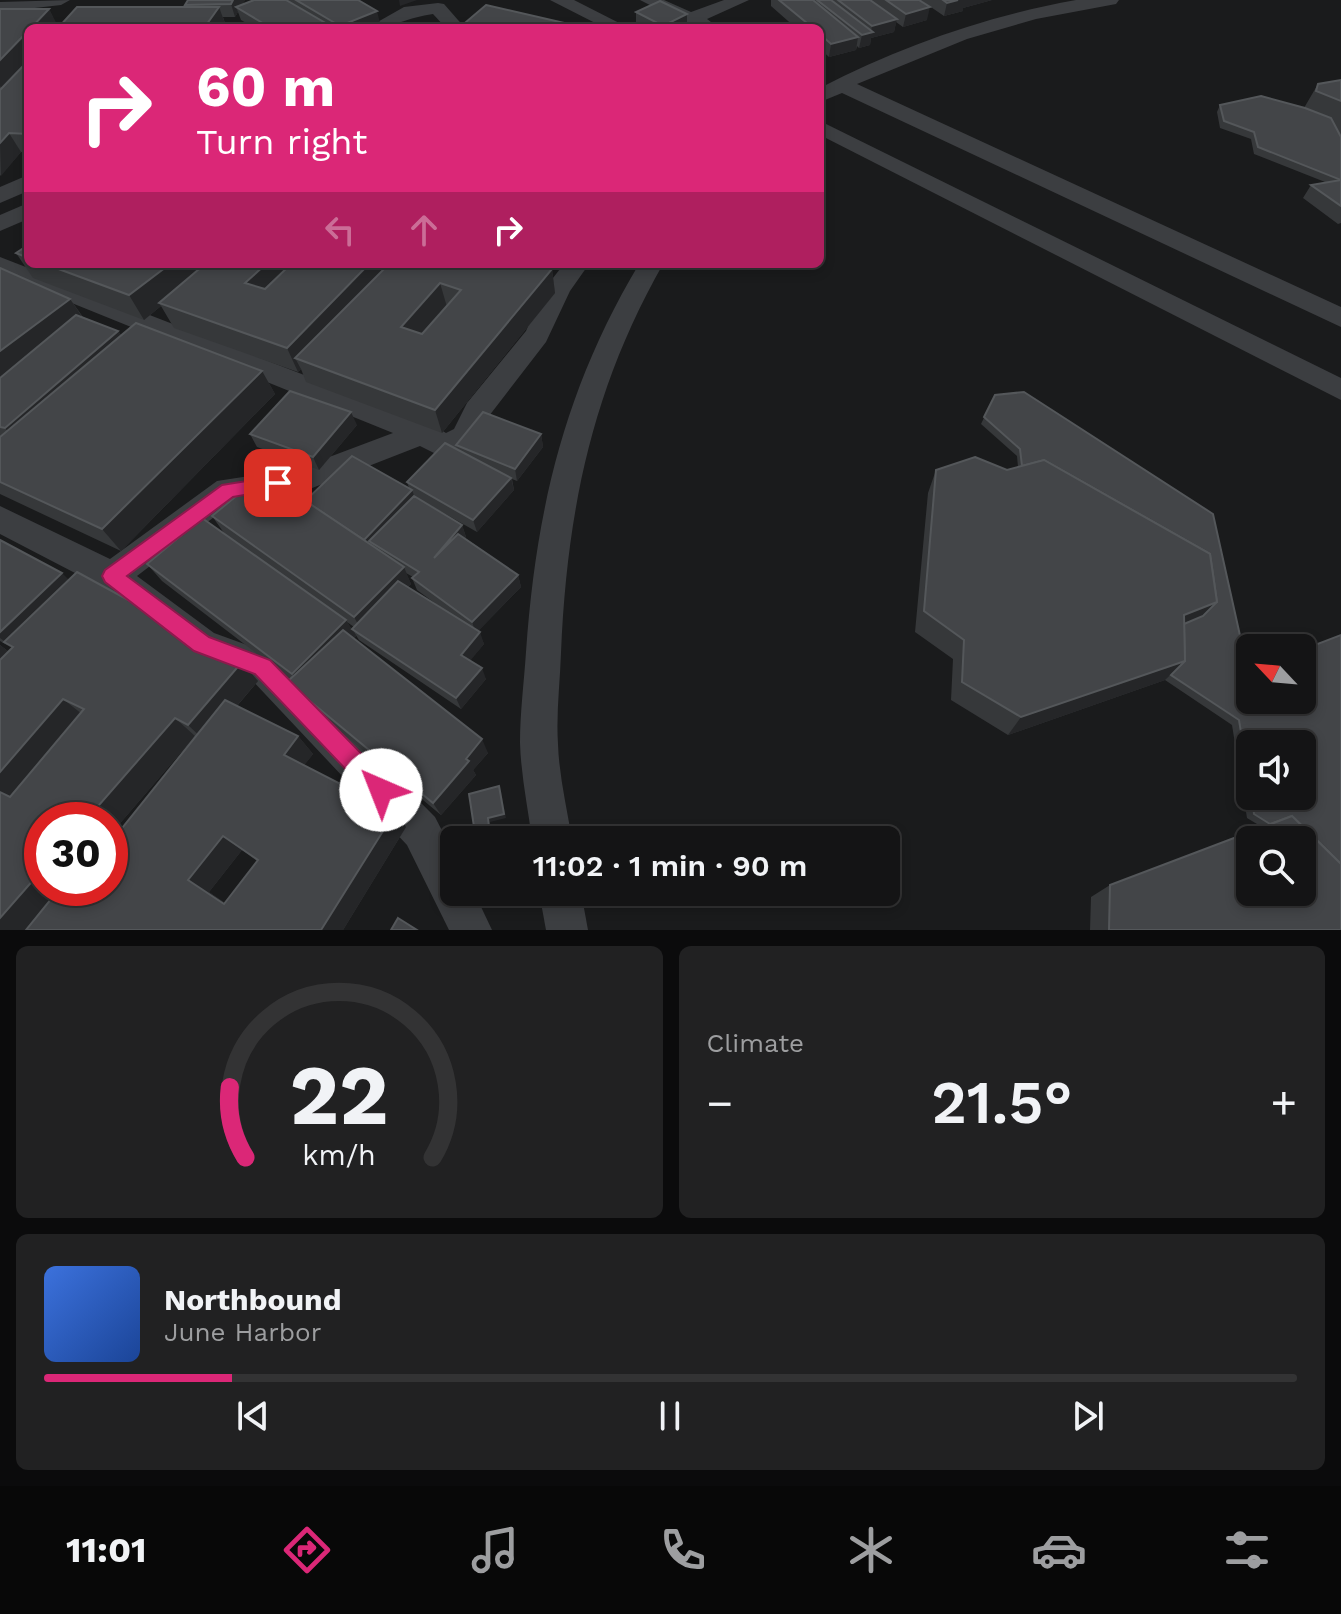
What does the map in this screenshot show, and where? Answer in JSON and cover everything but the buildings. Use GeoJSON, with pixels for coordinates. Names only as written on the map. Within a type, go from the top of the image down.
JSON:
{"type":"FeatureCollection","features":[{"type":"Feature","properties":{"kind":"street"},"geometry":{"type":"LineString","coordinates":[[0,7],[61,0]]}},
{"type":"Feature","properties":{"kind":"street"},"geometry":{"type":"LineString","coordinates":[[559,0],[611,24]]}},
{"type":"Feature","properties":{"kind":"street"},"geometry":{"type":"LineString","coordinates":[[649,0],[702,24]]}},
{"type":"Feature","properties":{"kind":"street"},"geometry":{"type":"LineString","coordinates":[[691,19],[740,0]]}},
{"type":"Feature","properties":{"kind":"street"},"geometry":{"type":"LineString","coordinates":[[824,94],[908,54],[1012,19],[1110,0]]}},
{"type":"Feature","properties":{"kind":"street"},"geometry":{"type":"LineString","coordinates":[[384,24],[410,11],[443,4],[454,24]]}},
{"type":"Feature","properties":{"kind":"street"},"geometry":{"type":"LineString","coordinates":[[842,84],[875,103],[1341,318]]}},
{"type":"Feature","properties":{"kind":"street"},"geometry":{"type":"LineString","coordinates":[[824,129],[1341,390]]}},
{"type":"Feature","properties":{"kind":"street"},"geometry":{"type":"LineString","coordinates":[[0,196],[24,184]]}},
{"type":"Feature","properties":{"kind":"street"},"geometry":{"type":"LineString","coordinates":[[0,224],[24,212]]}},
{"type":"Feature","properties":{"kind":"street"},"geometry":{"type":"LineString","coordinates":[[0,265],[423,433],[444,447],[465,437],[477,411],[537,335],[558,288],[574,268]]}},
{"type":"Feature","properties":{"kind":"street"},"geometry":{"type":"LineString","coordinates":[[550,826],[539,744],[545,600],[562,481],[594,374],[630,297],[648,268]]}},
{"type":"Feature","properties":{"kind":"street"},"geometry":{"type":"LineString","coordinates":[[529,279],[558,288]]}},
{"type":"Feature","properties":{"kind":"street"},"geometry":{"type":"LineString","coordinates":[[112,576],[228,490],[302,480],[423,433]]}},
{"type":"Feature","properties":{"kind":"street"},"geometry":{"type":"LineString","coordinates":[[0,519],[112,576],[202,644],[263,667],[421,831],[471,930]]}},
{"type":"Feature","properties":{"kind":"street"},"geometry":{"type":"LineString","coordinates":[[563,906],[567,930]]}},
{"type":"Feature","properties":{"kind":"route"},"geometry":{"type":"LineString","coordinates":[[278,483],[228,490],[112,576],[202,644],[263,667],[381,790]]}}]}
